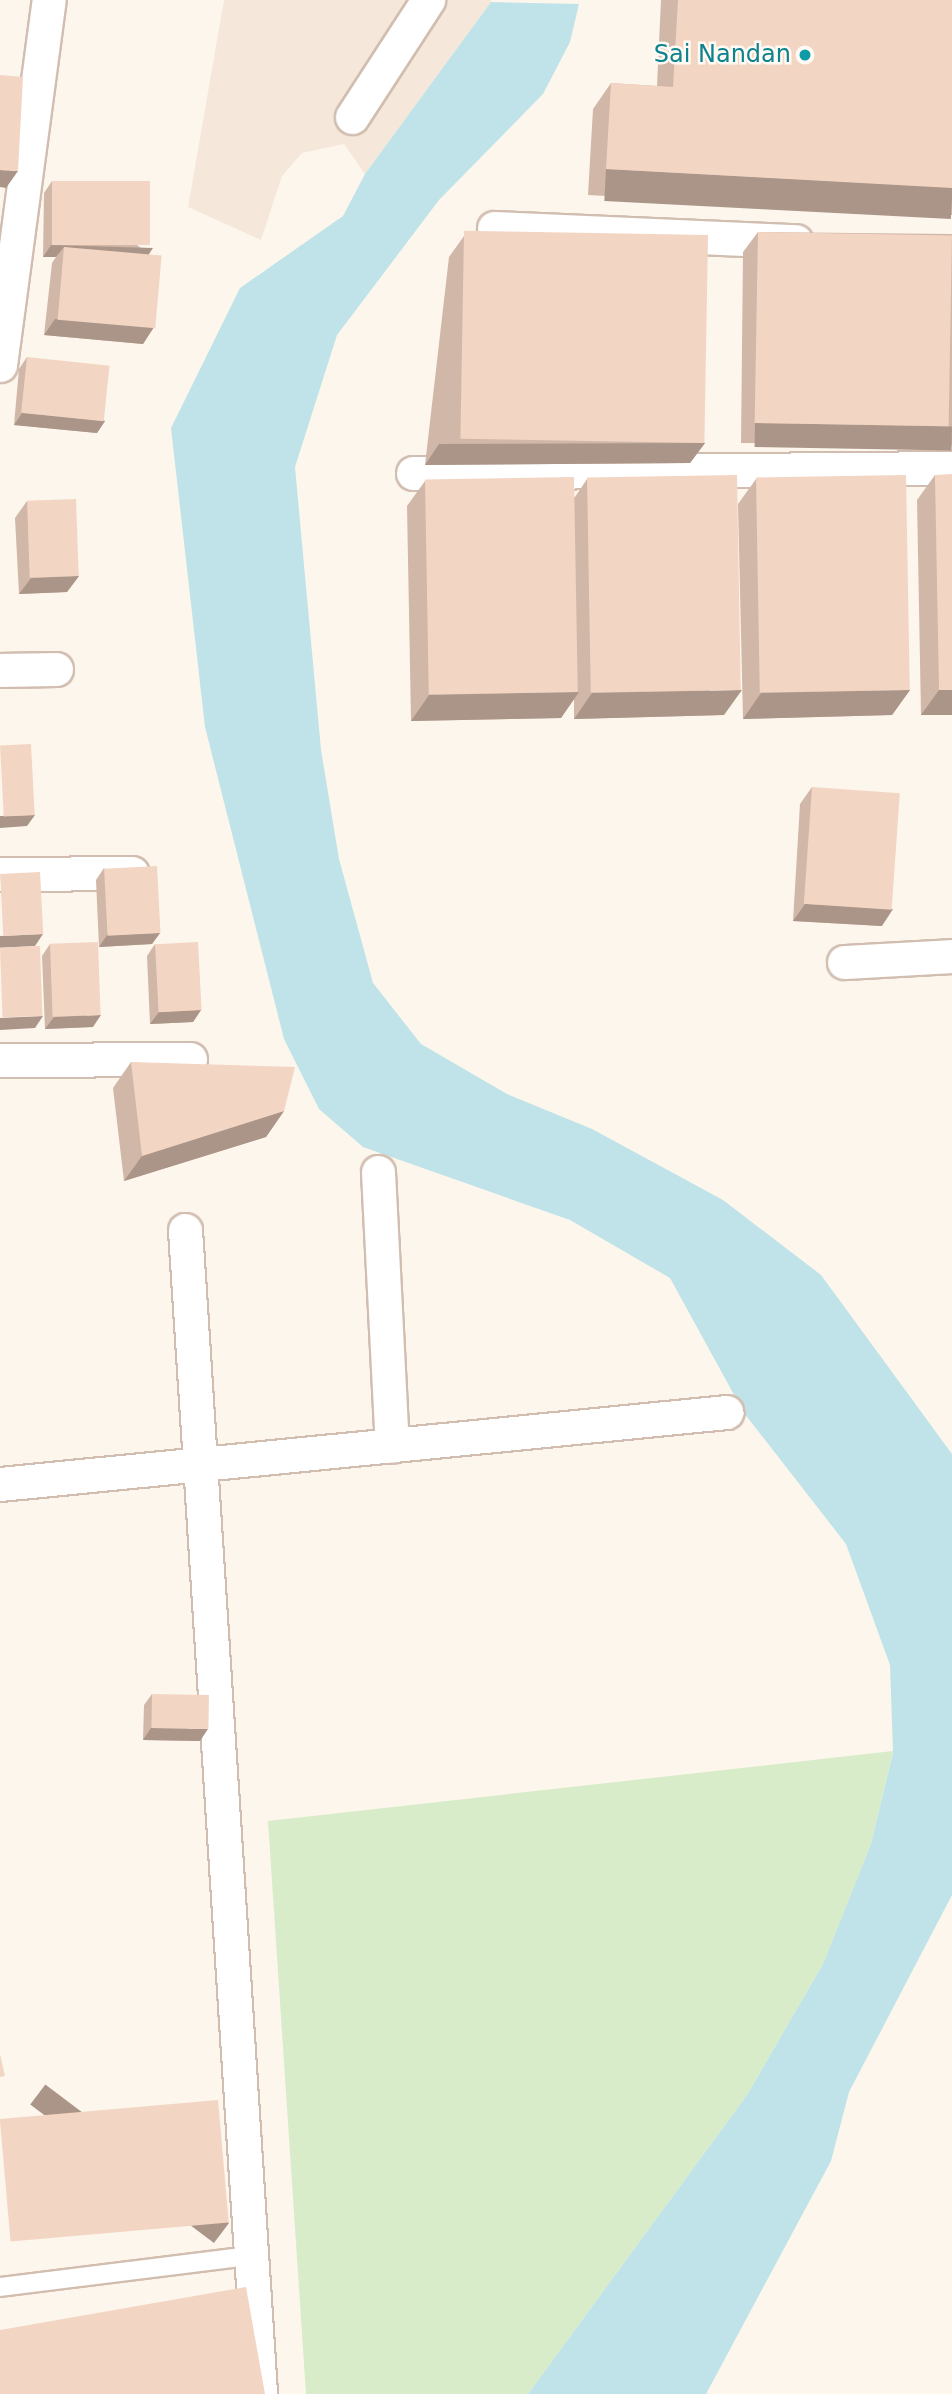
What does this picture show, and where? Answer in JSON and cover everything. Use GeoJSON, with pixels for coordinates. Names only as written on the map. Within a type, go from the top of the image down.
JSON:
{"type":"FeatureCollection","features":[{"type":"Feature","properties":{"kind":"street"},"geometry":{"type":"LineString","coordinates":[[0,365],[49,0]]}},
{"type":"Feature","properties":{"kind":"street"},"geometry":{"type":"LineString","coordinates":[[352,117],[428,0]]}},
{"type":"Feature","properties":{"kind":"street"},"geometry":{"type":"LineString","coordinates":[[494,228],[827,243]]}},
{"type":"Feature","properties":{"kind":"street"},"geometry":{"type":"LineString","coordinates":[[412,473],[952,468]]}},
{"type":"Feature","properties":{"kind":"street"},"geometry":{"type":"LineString","coordinates":[[0,670],[56,669]]}},
{"type":"Feature","properties":{"kind":"street"},"geometry":{"type":"LineString","coordinates":[[0,874],[132,873]]}},
{"type":"Feature","properties":{"kind":"street"},"geometry":{"type":"LineString","coordinates":[[844,962],[952,956]]}},
{"type":"Feature","properties":{"kind":"street"},"geometry":{"type":"LineString","coordinates":[[0,1060],[190,1059]]}},
{"type":"Feature","properties":{"kind":"street"},"geometry":{"type":"LineString","coordinates":[[378,1172],[392,1446]]}},
{"type":"Feature","properties":{"kind":"street"},"geometry":{"type":"LineString","coordinates":[[185,1230],[201,1466],[228,2101],[249,2256],[260,2394]]}},
{"type":"Feature","properties":{"kind":"street"},"geometry":{"type":"LineString","coordinates":[[0,1484],[726,1412]]}},
{"type":"Feature","properties":{"kind":"lane"},"geometry":{"type":"LineString","coordinates":[[0,2287],[249,2256]]}},
{"type":"Feature","properties":{"kind":"shaded area"},"geometry":{"type":"Polygon","coordinates":[[[224,0],[491,2],[365,174],[344,144],[302,153],[282,176],[261,240],[188,207],[224,0]]]}},
{"type":"Feature","properties":{"kind":"green space"},"geometry":{"type":"Polygon","coordinates":[[[893,1751],[871,1844],[823,1964],[747,2095],[528,2394],[306,2394],[268,1821],[893,1751]]]}},
{"type":"Feature","properties":{"kind":"water"},"geometry":{"type":"Polygon","coordinates":[[[491,2],[579,4],[570,42],[543,94],[439,200],[337,335],[295,467],[321,750],[339,859],[373,983],[421,1044],[507,1094],[592,1129],[723,1200],[821,1275],[952,1454],[952,1895],[849,2092],[831,2161],[706,2394],[528,2394],[747,2095],[823,1964],[871,1844],[893,1752],[890,1665],[846,1544],[744,1413],[670,1278],[570,1220],[363,1147],[319,1109],[284,1039],[205,727],[171,428],[240,288],[343,216],[365,174],[491,2]]]}},
{"type":"Feature","properties":{"kind":"building","name":"Sai Nandan"},"geometry":{"type":"Polygon","coordinates":[[[678,0],[952,0],[952,188],[606,169],[611,83],[673,87],[678,0]]]}},
{"type":"Feature","properties":{"kind":"building"},"geometry":{"type":"Polygon","coordinates":[[[0,75],[23,77],[18,171],[0,170],[0,75]]]}},
{"type":"Feature","properties":{"kind":"building"},"geometry":{"type":"Polygon","coordinates":[[[52,181],[150,181],[150,245],[52,245],[52,181]]]}},
{"type":"Feature","properties":{"kind":"building"},"geometry":{"type":"Polygon","coordinates":[[[464,231],[708,235],[704,443],[460,439],[464,231]]]}},
{"type":"Feature","properties":{"kind":"building"},"geometry":{"type":"Polygon","coordinates":[[[758,232],[952,235],[949,426],[755,423],[758,232]]]}},
{"type":"Feature","properties":{"kind":"building"},"geometry":{"type":"Polygon","coordinates":[[[64,247],[162,256],[155,328],[58,320],[64,247]]]}},
{"type":"Feature","properties":{"kind":"building"},"geometry":{"type":"Polygon","coordinates":[[[27,357],[110,366],[104,421],[21,413],[27,357]]]}},
{"type":"Feature","properties":{"kind":"building"},"geometry":{"type":"Polygon","coordinates":[[[952,474],[952,690],[939,690],[935,475],[952,474]]]}},
{"type":"Feature","properties":{"kind":"building"},"geometry":{"type":"Polygon","coordinates":[[[737,475],[741,690],[591,693],[587,478],[737,475]]]}},
{"type":"Feature","properties":{"kind":"building"},"geometry":{"type":"Polygon","coordinates":[[[906,475],[910,690],[760,693],[756,478],[906,475]]]}},
{"type":"Feature","properties":{"kind":"building"},"geometry":{"type":"Polygon","coordinates":[[[574,477],[578,692],[429,695],[425,480],[574,477]]]}},
{"type":"Feature","properties":{"kind":"building"},"geometry":{"type":"Polygon","coordinates":[[[76,499],[79,576],[30,578],[27,501],[76,499]]]}},
{"type":"Feature","properties":{"kind":"building"},"geometry":{"type":"Polygon","coordinates":[[[31,744],[35,815],[4,817],[0,746],[31,744]]]}},
{"type":"Feature","properties":{"kind":"building"},"geometry":{"type":"Polygon","coordinates":[[[812,787],[900,793],[892,910],[804,904],[812,787]]]}},
{"type":"Feature","properties":{"kind":"building"},"geometry":{"type":"Polygon","coordinates":[[[157,866],[161,933],[108,936],[104,869],[157,866]]]}},
{"type":"Feature","properties":{"kind":"building"},"geometry":{"type":"Polygon","coordinates":[[[40,872],[43,934],[3,936],[0,874],[40,872]]]}},
{"type":"Feature","properties":{"kind":"building"},"geometry":{"type":"Polygon","coordinates":[[[98,942],[101,1015],[53,1017],[50,944],[98,942]]]}},
{"type":"Feature","properties":{"kind":"building"},"geometry":{"type":"Polygon","coordinates":[[[198,942],[202,1010],[159,1012],[155,944],[198,942]]]}},
{"type":"Feature","properties":{"kind":"building"},"geometry":{"type":"Polygon","coordinates":[[[40,946],[42,1016],[2,1017],[0,947],[40,946]]]}},
{"type":"Feature","properties":{"kind":"building"},"geometry":{"type":"Polygon","coordinates":[[[131,1062],[295,1067],[284,1111],[142,1156],[131,1062]]]}},
{"type":"Feature","properties":{"kind":"building"},"geometry":{"type":"Polygon","coordinates":[[[152,1694],[209,1695],[208,1729],[151,1728],[152,1694]]]}},
{"type":"Feature","properties":{"kind":"building"},"geometry":{"type":"Polygon","coordinates":[[[0,2054],[5,2076],[0,2077],[0,2054]]]}},
{"type":"Feature","properties":{"kind":"building"},"geometry":{"type":"Polygon","coordinates":[[[218,2100],[229,2223],[11,2242],[0,2119],[218,2100]]]}},
{"type":"Feature","properties":{"kind":"building"},"geometry":{"type":"Polygon","coordinates":[[[246,2287],[265,2394],[0,2394],[0,2330],[246,2287]]]}},
{"type":"Feature","properties":{"kind":"place","name":"Sai Nandan"},"geometry":{"type":"Point","coordinates":[805,55]}}]}
